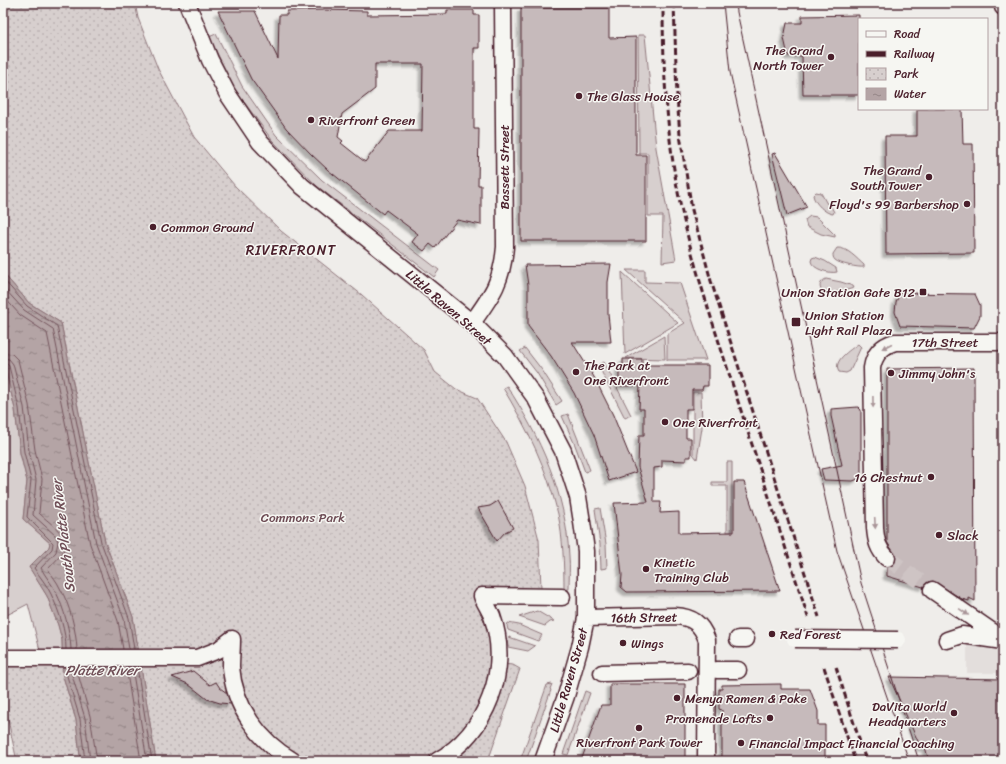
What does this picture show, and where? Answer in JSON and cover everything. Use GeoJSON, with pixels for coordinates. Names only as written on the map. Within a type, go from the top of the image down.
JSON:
{"type":"FeatureCollection","features":[{"type":"Feature","properties":{"kind":"street","name":"Little Raven Street"},"geometry":{"type":"LineString","coordinates":[[187,3],[210,60],[227,93],[260,142],[302,186],[472,323],[505,356],[536,399],[563,451],[578,497],[586,551],[586,618],[570,683],[543,761]]}},
{"type":"Feature","properties":{"kind":"street","name":"Bassett Street"},"geometry":{"type":"LineString","coordinates":[[472,323],[497,286],[503,267],[505,247],[503,3]]}},
{"type":"Feature","properties":{"kind":"street","name":"17th Street"},"geometry":{"type":"LineString","coordinates":[[887,558],[878,545],[876,538],[874,512],[873,364],[875,356],[884,346],[895,342],[1003,342]]}},
{"type":"Feature","properties":{"kind":"street"},"geometry":{"type":"LineString","coordinates":[[932,590],[1003,640]]}},
{"type":"Feature","properties":{"kind":"street"},"geometry":{"type":"LineString","coordinates":[[437,761],[455,749],[469,735],[484,713],[498,672],[499,650],[491,614],[482,596],[562,597]]}},
{"type":"Feature","properties":{"kind":"street","name":"16th Street"},"geometry":{"type":"LineString","coordinates":[[586,618],[685,616],[699,624],[708,640],[706,761]]}},
{"type":"Feature","properties":{"kind":"street"},"geometry":{"type":"LineString","coordinates":[[947,640],[962,635],[1003,640]]}},
{"type":"Feature","properties":{"kind":"street"},"geometry":{"type":"LineString","coordinates":[[6,658],[197,658],[218,650],[232,639],[232,672],[236,691],[242,707],[252,725],[260,735],[269,744],[293,761]]}},
{"type":"Feature","properties":{"kind":"street"},"geometry":{"type":"LineString","coordinates":[[795,639],[898,640]]}},
{"type":"Feature","properties":{"kind":"street"},"geometry":{"type":"LineString","coordinates":[[717,670],[738,670]]}},
{"type":"Feature","properties":{"kind":"street"},"geometry":{"type":"LineString","coordinates":[[602,673],[688,671]]}},
{"type":"Feature","properties":{"kind":"shaded area"},"geometry":{"type":"Polygon","coordinates":[[[967,621],[1003,622],[1003,673],[967,673],[967,621]]]}},
{"type":"Feature","properties":{"kind":"green space","name":"Commons Park"},"geometry":{"type":"Polygon","coordinates":[[[3,3],[135,3],[138,18],[158,69],[194,137],[235,186],[281,231],[362,295],[424,350],[435,372],[456,389],[477,398],[506,442],[525,486],[539,540],[541,588],[539,593],[484,594],[501,664],[513,665],[520,669],[488,761],[156,761],[133,617],[105,542],[61,323],[29,303],[3,273],[3,3]]]}},
{"type":"Feature","properties":{"kind":"green space"},"geometry":{"type":"Polygon","coordinates":[[[216,34],[242,86],[276,135],[322,180],[439,270],[434,277],[317,186],[272,140],[236,91],[209,37],[216,34]]]}},
{"type":"Feature","properties":{"kind":"green space"},"geometry":{"type":"Polygon","coordinates":[[[638,35],[645,35],[656,148],[676,260],[662,262],[663,216],[648,216],[648,153],[639,153],[638,35]]]}},
{"type":"Feature","properties":{"kind":"green space"},"geometry":{"type":"Polygon","coordinates":[[[816,192],[821,193],[827,204],[829,203],[834,212],[833,214],[830,214],[818,205],[813,195],[816,192]]]}},
{"type":"Feature","properties":{"kind":"green space"},"geometry":{"type":"Polygon","coordinates":[[[810,216],[817,217],[835,235],[835,237],[821,234],[807,227],[805,220],[810,216]]]}},
{"type":"Feature","properties":{"kind":"green space"},"geometry":{"type":"Polygon","coordinates":[[[837,248],[848,251],[864,265],[864,267],[849,265],[835,260],[833,258],[833,254],[837,248]]]}},
{"type":"Feature","properties":{"kind":"green space"},"geometry":{"type":"Polygon","coordinates":[[[815,257],[836,268],[837,272],[826,272],[818,269],[812,264],[811,261],[812,258],[815,257]]]}},
{"type":"Feature","properties":{"kind":"green space"},"geometry":{"type":"Polygon","coordinates":[[[626,270],[645,270],[645,282],[680,283],[706,360],[667,360],[667,334],[685,323],[626,270]]]}},
{"type":"Feature","properties":{"kind":"green space"},"geometry":{"type":"Polygon","coordinates":[[[622,272],[678,323],[625,354],[622,272]]]}},
{"type":"Feature","properties":{"kind":"green space"},"geometry":{"type":"Polygon","coordinates":[[[826,279],[841,282],[853,286],[854,288],[840,292],[824,293],[820,285],[826,279]]]}},
{"type":"Feature","properties":{"kind":"green space"},"geometry":{"type":"Polygon","coordinates":[[[664,336],[665,359],[626,358],[664,336]]]}},
{"type":"Feature","properties":{"kind":"green space"},"geometry":{"type":"Polygon","coordinates":[[[858,344],[861,347],[850,371],[846,373],[839,372],[837,368],[840,360],[858,344]]]}},
{"type":"Feature","properties":{"kind":"green space"},"geometry":{"type":"Polygon","coordinates":[[[525,348],[542,370],[562,401],[556,405],[537,373],[520,351],[525,348]]]}},
{"type":"Feature","properties":{"kind":"green space"},"geometry":{"type":"Polygon","coordinates":[[[3,359],[15,409],[20,453],[27,481],[23,519],[50,543],[49,547],[29,567],[47,596],[58,625],[62,640],[63,667],[44,666],[28,604],[3,617],[3,359]]]}},
{"type":"Feature","properties":{"kind":"green space"},"geometry":{"type":"Polygon","coordinates":[[[604,362],[631,415],[625,418],[598,365],[604,362]]]}},
{"type":"Feature","properties":{"kind":"green space"},"geometry":{"type":"Polygon","coordinates":[[[507,386],[530,425],[549,466],[557,488],[567,533],[569,589],[564,590],[561,532],[553,497],[542,464],[520,418],[503,388],[507,386]]]}},
{"type":"Feature","properties":{"kind":"green space"},"geometry":{"type":"Polygon","coordinates":[[[693,392],[701,392],[702,428],[697,459],[693,454],[693,392]]]}},
{"type":"Feature","properties":{"kind":"green space"},"geometry":{"type":"Polygon","coordinates":[[[568,414],[590,470],[585,472],[562,416],[568,414]]]}},
{"type":"Feature","properties":{"kind":"green space"},"geometry":{"type":"Polygon","coordinates":[[[727,462],[732,462],[732,532],[727,532],[727,486],[712,486],[712,482],[727,482],[727,462]]]}},
{"type":"Feature","properties":{"kind":"green space"},"geometry":{"type":"Polygon","coordinates":[[[600,508],[606,544],[607,568],[601,569],[600,544],[595,509],[600,508]]]}},
{"type":"Feature","properties":{"kind":"green space"},"geometry":{"type":"Polygon","coordinates":[[[537,611],[554,621],[545,626],[519,617],[537,611]]]}},
{"type":"Feature","properties":{"kind":"green space"},"geometry":{"type":"Polygon","coordinates":[[[508,623],[519,625],[542,635],[538,641],[508,630],[508,623]]]}},
{"type":"Feature","properties":{"kind":"green space"},"geometry":{"type":"Polygon","coordinates":[[[509,637],[535,646],[528,651],[508,647],[507,639],[509,637]]]}},
{"type":"Feature","properties":{"kind":"green space"},"geometry":{"type":"Polygon","coordinates":[[[6,664],[63,667],[63,676],[76,720],[80,756],[82,761],[17,761],[9,726],[5,699],[4,687],[6,664]]]}},
{"type":"Feature","properties":{"kind":"green space"},"geometry":{"type":"Polygon","coordinates":[[[552,684],[526,761],[520,761],[547,685],[552,684]]]}},
{"type":"Feature","properties":{"kind":"green space"},"geometry":{"type":"Polygon","coordinates":[[[585,691],[590,693],[568,755],[563,754],[585,691]]]}},
{"type":"Feature","properties":{"kind":"water","name":"Platte River"},"geometry":{"type":"Polygon","coordinates":[[[3,273],[29,303],[61,323],[105,542],[133,617],[156,761],[82,761],[80,756],[76,720],[63,676],[62,640],[58,625],[47,596],[29,567],[49,547],[50,543],[23,519],[27,481],[20,453],[15,409],[3,359],[3,273]]]}},
{"type":"Feature","properties":{"kind":"building","name":"The Glass House"},"geometry":{"type":"Polygon","coordinates":[[[521,8],[609,8],[609,38],[636,37],[636,155],[646,155],[646,241],[521,241],[521,8]]]}},
{"type":"Feature","properties":{"kind":"building","name":"Riverfront Green"},"geometry":{"type":"Polygon","coordinates":[[[447,10],[474,10],[474,15],[479,15],[479,48],[474,48],[474,129],[479,129],[478,185],[481,185],[481,225],[457,220],[435,248],[430,244],[424,251],[412,242],[418,234],[386,210],[383,214],[328,170],[286,128],[251,79],[218,11],[255,11],[278,59],[279,15],[287,15],[287,11],[367,11],[367,15],[447,14],[447,10]],[[375,64],[375,89],[342,114],[338,137],[343,141],[341,143],[365,162],[389,131],[422,131],[423,64],[375,64]]]}},
{"type":"Feature","properties":{"kind":"building","name":"The Grand North Tower"},"geometry":{"type":"Polygon","coordinates":[[[859,15],[858,95],[803,95],[802,56],[788,56],[784,38],[787,23],[802,23],[802,16],[859,15]]]}},
{"type":"Feature","properties":{"kind":"building","name":"The Grand South Tower"},"geometry":{"type":"Polygon","coordinates":[[[917,110],[962,110],[963,144],[973,144],[974,253],[886,254],[885,136],[917,136],[917,110]]]}},
{"type":"Feature","properties":{"kind":"building"},"geometry":{"type":"Polygon","coordinates":[[[775,153],[807,207],[787,215],[772,154],[775,153]]]}},
{"type":"Feature","properties":{"kind":"building","name":"The Park at One Riverfront"},"geometry":{"type":"Polygon","coordinates":[[[611,264],[608,282],[608,314],[611,342],[572,342],[594,377],[613,415],[636,472],[609,481],[594,435],[574,393],[551,356],[528,326],[528,285],[525,265],[611,264]]]}},
{"type":"Feature","properties":{"kind":"building"},"geometry":{"type":"Polygon","coordinates":[[[900,293],[975,294],[980,305],[980,316],[974,328],[900,326],[895,312],[896,302],[900,293]]]}},
{"type":"Feature","properties":{"kind":"building"},"geometry":{"type":"Polygon","coordinates":[[[623,359],[642,359],[642,365],[708,365],[708,386],[703,386],[702,390],[692,390],[692,409],[686,409],[686,438],[691,438],[691,457],[686,457],[686,461],[662,460],[662,467],[654,468],[654,502],[661,502],[660,513],[679,512],[679,533],[734,532],[734,482],[744,482],[780,591],[627,592],[621,587],[622,575],[614,503],[648,502],[638,467],[639,435],[644,435],[644,409],[639,409],[640,386],[619,386],[619,368],[623,367],[623,359]]]}},
{"type":"Feature","properties":{"kind":"building","name":"16 Chestnut"},"geometry":{"type":"Polygon","coordinates":[[[974,368],[975,601],[969,598],[969,601],[962,599],[933,581],[928,582],[923,587],[887,576],[887,567],[894,565],[896,556],[887,542],[887,369],[974,368]]]}},
{"type":"Feature","properties":{"kind":"building"},"geometry":{"type":"Polygon","coordinates":[[[858,407],[861,410],[861,474],[858,479],[853,481],[824,480],[821,469],[842,465],[831,416],[831,409],[858,407]]]}},
{"type":"Feature","properties":{"kind":"building"},"geometry":{"type":"Polygon","coordinates":[[[498,501],[513,528],[505,532],[497,541],[478,508],[490,506],[498,501]]]}},
{"type":"Feature","properties":{"kind":"building"},"geometry":{"type":"Polygon","coordinates":[[[193,671],[210,685],[216,682],[220,688],[227,693],[231,704],[220,703],[207,699],[188,684],[172,677],[193,671]]]}},
{"type":"Feature","properties":{"kind":"building","name":"DaVita World Headquarters"},"geometry":{"type":"Polygon","coordinates":[[[889,677],[1003,679],[1003,761],[929,761],[925,747],[921,748],[889,677]]]}},
{"type":"Feature","properties":{"kind":"building","name":"Riverfront Park Tower"},"geometry":{"type":"Polygon","coordinates":[[[610,684],[685,684],[685,761],[581,761],[601,705],[610,705],[610,684]]]}},
{"type":"Feature","properties":{"kind":"building","name":"Promenade Lofts"},"geometry":{"type":"Polygon","coordinates":[[[781,684],[781,689],[810,689],[818,711],[818,725],[825,725],[825,761],[722,761],[722,710],[719,709],[719,689],[722,689],[722,685],[781,684]]]}},
{"type":"Feature","properties":{"kind":"tunnel"},"geometry":{"type":"LineString","coordinates":[[887,558],[932,590]]}},
{"type":"Feature","properties":{"kind":"tram line"},"geometry":{"type":"LineString","coordinates":[[723,3],[730,72],[837,551],[909,761]]}},
{"type":"Feature","properties":{"kind":"tram line"},"geometry":{"type":"LineString","coordinates":[[736,3],[861,583],[919,761]]}},
{"type":"Feature","properties":{"kind":"railway"},"geometry":{"type":"LineString","coordinates":[[663,3],[665,82],[669,134],[677,186],[687,234],[712,322],[808,617]]}},
{"type":"Feature","properties":{"kind":"railway"},"geometry":{"type":"LineString","coordinates":[[674,3],[677,97],[680,135],[692,210],[711,281],[819,617]]}},
{"type":"Feature","properties":{"kind":"railway"},"geometry":{"type":"LineString","coordinates":[[824,667],[855,761]]}},
{"type":"Feature","properties":{"kind":"railway"},"geometry":{"type":"LineString","coordinates":[[836,667],[866,761]]}},
{"type":"Feature","properties":{"kind":"place","name":"The Grand North Tower"},"geometry":{"type":"Point","coordinates":[831,57]}},
{"type":"Feature","properties":{"kind":"place","name":"The Glass House"},"geometry":{"type":"Point","coordinates":[579,96]}},
{"type":"Feature","properties":{"kind":"place","name":"Riverfront Green"},"geometry":{"type":"Point","coordinates":[311,120]}},
{"type":"Feature","properties":{"kind":"place","name":"The Grand South Tower"},"geometry":{"type":"Point","coordinates":[929,177]}},
{"type":"Feature","properties":{"kind":"place","name":"Floyd's 99 Barbershop"},"geometry":{"type":"Point","coordinates":[967,204]}},
{"type":"Feature","properties":{"kind":"place","name":"Common Ground"},"geometry":{"type":"Point","coordinates":[153,227]}},
{"type":"Feature","properties":{"kind":"place","name":"Union Station Gate B12"},"geometry":{"type":"Point","coordinates":[923,292]}},
{"type":"Feature","properties":{"kind":"place","name":"Union Station Light Rail Plaza"},"geometry":{"type":"Point","coordinates":[796,322]}},
{"type":"Feature","properties":{"kind":"place","name":"The Park at One Riverfront"},"geometry":{"type":"Point","coordinates":[576,372]}},
{"type":"Feature","properties":{"kind":"place","name":"Jimmy John's"},"geometry":{"type":"Point","coordinates":[891,373]}},
{"type":"Feature","properties":{"kind":"place","name":"One Riverfront"},"geometry":{"type":"Point","coordinates":[665,422]}},
{"type":"Feature","properties":{"kind":"place","name":"16 Chestnut"},"geometry":{"type":"Point","coordinates":[931,477]}},
{"type":"Feature","properties":{"kind":"place","name":"Slack"},"geometry":{"type":"Point","coordinates":[939,535]}},
{"type":"Feature","properties":{"kind":"place","name":"Kinetic Training Club"},"geometry":{"type":"Point","coordinates":[646,569]}},
{"type":"Feature","properties":{"kind":"place","name":"Red Forest"},"geometry":{"type":"Point","coordinates":[772,634]}},
{"type":"Feature","properties":{"kind":"place","name":"Wings"},"geometry":{"type":"Point","coordinates":[623,643]}},
{"type":"Feature","properties":{"kind":"place","name":"Menya Ramen & Poke"},"geometry":{"type":"Point","coordinates":[677,698]}},
{"type":"Feature","properties":{"kind":"place","name":"DaVita World Headquarters"},"geometry":{"type":"Point","coordinates":[954,713]}},
{"type":"Feature","properties":{"kind":"place","name":"Promenade Lofts"},"geometry":{"type":"Point","coordinates":[770,718]}},
{"type":"Feature","properties":{"kind":"place","name":"Riverfront Park Tower"},"geometry":{"type":"Point","coordinates":[639,728]}},
{"type":"Feature","properties":{"kind":"place","name":"Financial Impact Financial Coaching"},"geometry":{"type":"Point","coordinates":[741,743]}},
{"type":"Feature","properties":{"kind":"district","name":"RIVERFRONT"},"geometry":{"type":"Point","coordinates":[291,250]}},
{"type":"Feature","properties":{"kind":"water label","name":"South Platte River"},"geometry":{"type":"Point","coordinates":[63,536]}}]}
